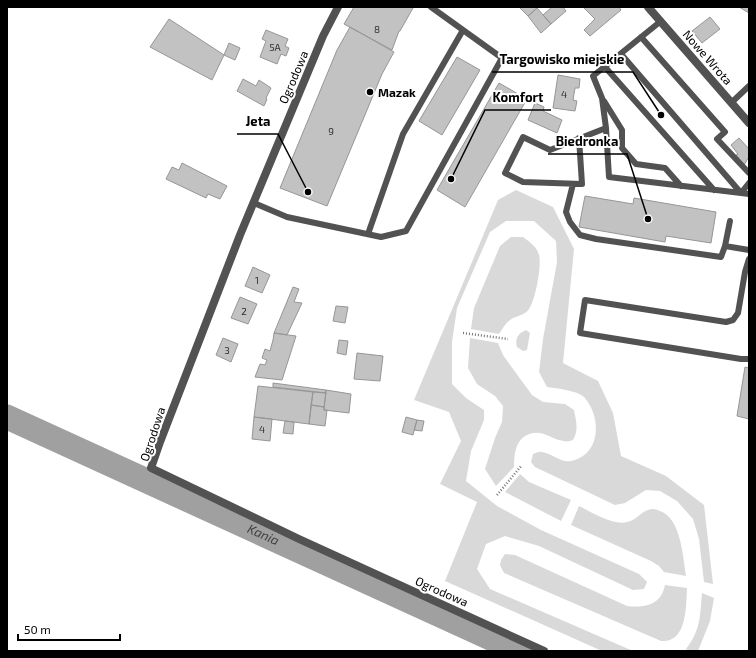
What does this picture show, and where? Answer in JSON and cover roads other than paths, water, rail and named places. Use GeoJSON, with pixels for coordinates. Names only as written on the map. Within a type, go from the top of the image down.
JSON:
{"type":"FeatureCollection","features":[{"type":"Feature","properties":{"kind":"street","name":"Ogrodowa"},"geometry":{"type":"LineString","coordinates":[[338,7],[323,36],[254,203],[151,468],[299,539],[544,651]]}},
{"type":"Feature","properties":{"kind":"street","name":"Nowe Wrota"},"geometry":{"type":"LineString","coordinates":[[648,7],[749,123]]}},
{"type":"Feature","properties":{"kind":"lane"},"geometry":{"type":"LineString","coordinates":[[254,203],[287,217],[381,237],[406,231],[502,58],[431,7]]}},
{"type":"Feature","properties":{"kind":"lane"},"geometry":{"type":"LineString","coordinates":[[661,21],[593,76],[602,98],[622,130],[622,148],[636,164],[665,168],[681,186]]}},
{"type":"Feature","properties":{"kind":"lane"},"geometry":{"type":"LineString","coordinates":[[368,234],[403,134],[463,30]]}},
{"type":"Feature","properties":{"kind":"lane"},"geometry":{"type":"LineString","coordinates":[[641,37],[725,132],[717,138],[749,173]]}},
{"type":"Feature","properties":{"kind":"lane"},"geometry":{"type":"LineString","coordinates":[[621,54],[742,193]]}},
{"type":"Feature","properties":{"kind":"lane"},"geometry":{"type":"LineString","coordinates":[[605,67],[714,190]]}},
{"type":"Feature","properties":{"kind":"lane"},"geometry":{"type":"LineString","coordinates":[[731,103],[749,86]]}},
{"type":"Feature","properties":{"kind":"lane"},"geometry":{"type":"LineString","coordinates":[[602,98],[606,128],[609,177],[749,194]]}},
{"type":"Feature","properties":{"kind":"lane"},"geometry":{"type":"LineString","coordinates":[[579,138],[582,184],[523,182],[505,173],[523,137],[550,150],[579,138],[606,128]]}},
{"type":"Feature","properties":{"kind":"lane"},"geometry":{"type":"LineString","coordinates":[[742,193],[749,183]]}},
{"type":"Feature","properties":{"kind":"lane"},"geometry":{"type":"LineString","coordinates":[[573,184],[566,212],[570,222],[580,235],[596,239],[721,257],[725,246],[730,221]]}},
{"type":"Feature","properties":{"kind":"lane"},"geometry":{"type":"LineString","coordinates":[[725,246],[749,250]]}},
{"type":"Feature","properties":{"kind":"lane"},"geometry":{"type":"LineString","coordinates":[[749,259],[745,272],[738,313],[733,320],[726,322],[585,300],[580,333],[741,359],[749,359]]}},
{"type":"Feature","properties":{"kind":"waterway","name":"Kania"},"geometry":{"type":"LineString","coordinates":[[7,417],[519,651]]}},
{"type":"Feature","properties":{"kind":"place","name":"Mazak"},"geometry":{"type":"Point","coordinates":[370,92]}},
{"type":"Feature","properties":{"kind":"place","name":"Targowisko miejskie"},"geometry":{"type":"Point","coordinates":[661,115]}},
{"type":"Feature","properties":{"kind":"place","name":"Komfort"},"geometry":{"type":"Point","coordinates":[451,179]}},
{"type":"Feature","properties":{"kind":"place","name":"Jeta"},"geometry":{"type":"Point","coordinates":[308,192]}},
{"type":"Feature","properties":{"kind":"place","name":"Biedronka"},"geometry":{"type":"Point","coordinates":[648,219]}}]}
